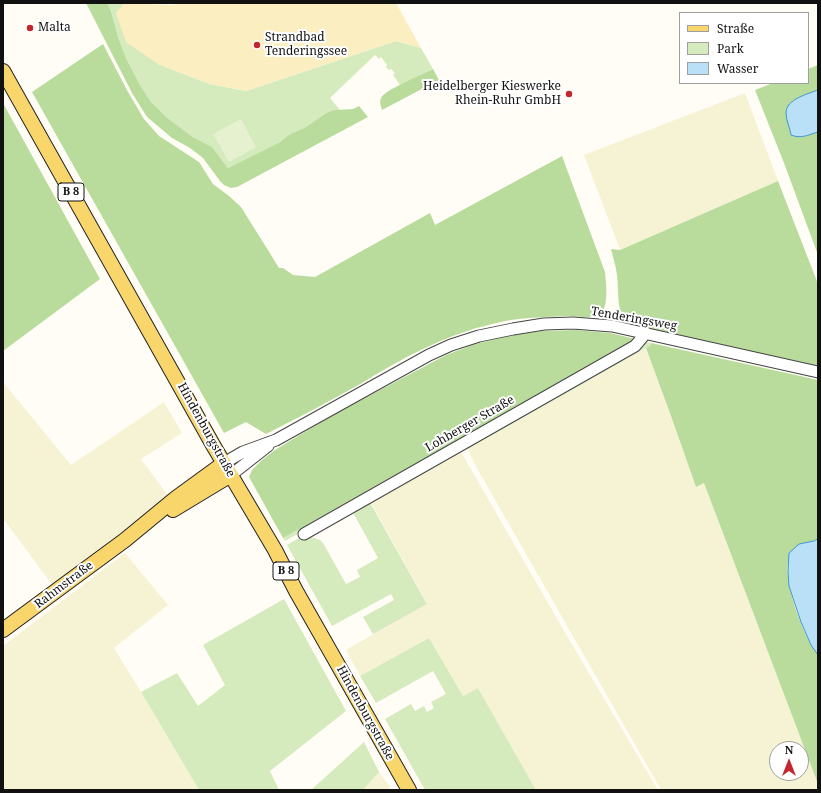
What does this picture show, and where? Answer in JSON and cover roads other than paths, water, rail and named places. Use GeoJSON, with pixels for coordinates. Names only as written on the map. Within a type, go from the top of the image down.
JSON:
{"type":"FeatureCollection","features":[{"type":"Feature","properties":{"kind":"main road","name":"Hindenburgstraße"},"geometry":{"type":"LineString","coordinates":[[3,71],[227,469],[275,550],[296,591],[409,790]]}},
{"type":"Feature","properties":{"kind":"main road","name":"Rahmstraße"},"geometry":{"type":"LineString","coordinates":[[3,630],[125,540],[176,498],[227,469]]}},
{"type":"Feature","properties":{"kind":"street","name":"Tenderingsweg"},"geometry":{"type":"LineString","coordinates":[[227,469],[244,452],[276,440],[429,355],[451,345],[479,336],[513,329],[544,324],[574,323],[612,326],[818,372]]}},
{"type":"Feature","properties":{"kind":"street","name":"Lohberger Straße"},"geometry":{"type":"LineString","coordinates":[[304,534],[635,346],[646,333]]}},
{"type":"Feature","properties":{"kind":"water"},"geometry":{"type":"Polygon","coordinates":[[[818,90],[818,132],[801,137],[791,135],[786,116],[787,108],[793,101],[803,95],[818,90]]]}},
{"type":"Feature","properties":{"kind":"water"},"geometry":{"type":"Polygon","coordinates":[[[818,539],[818,655],[811,645],[801,622],[789,586],[788,572],[789,553],[799,544],[818,539]]]}},
{"type":"Feature","properties":{"kind":"place","name":"Malta"},"geometry":{"type":"Point","coordinates":[30,28]}},
{"type":"Feature","properties":{"kind":"place","name":"Strandbad Tenderingssee"},"geometry":{"type":"Point","coordinates":[257,45]}},
{"type":"Feature","properties":{"kind":"place","name":"Heidelberger Kieswerke Rhein-Ruhr GmbH"},"geometry":{"type":"Point","coordinates":[569,94]}}]}
